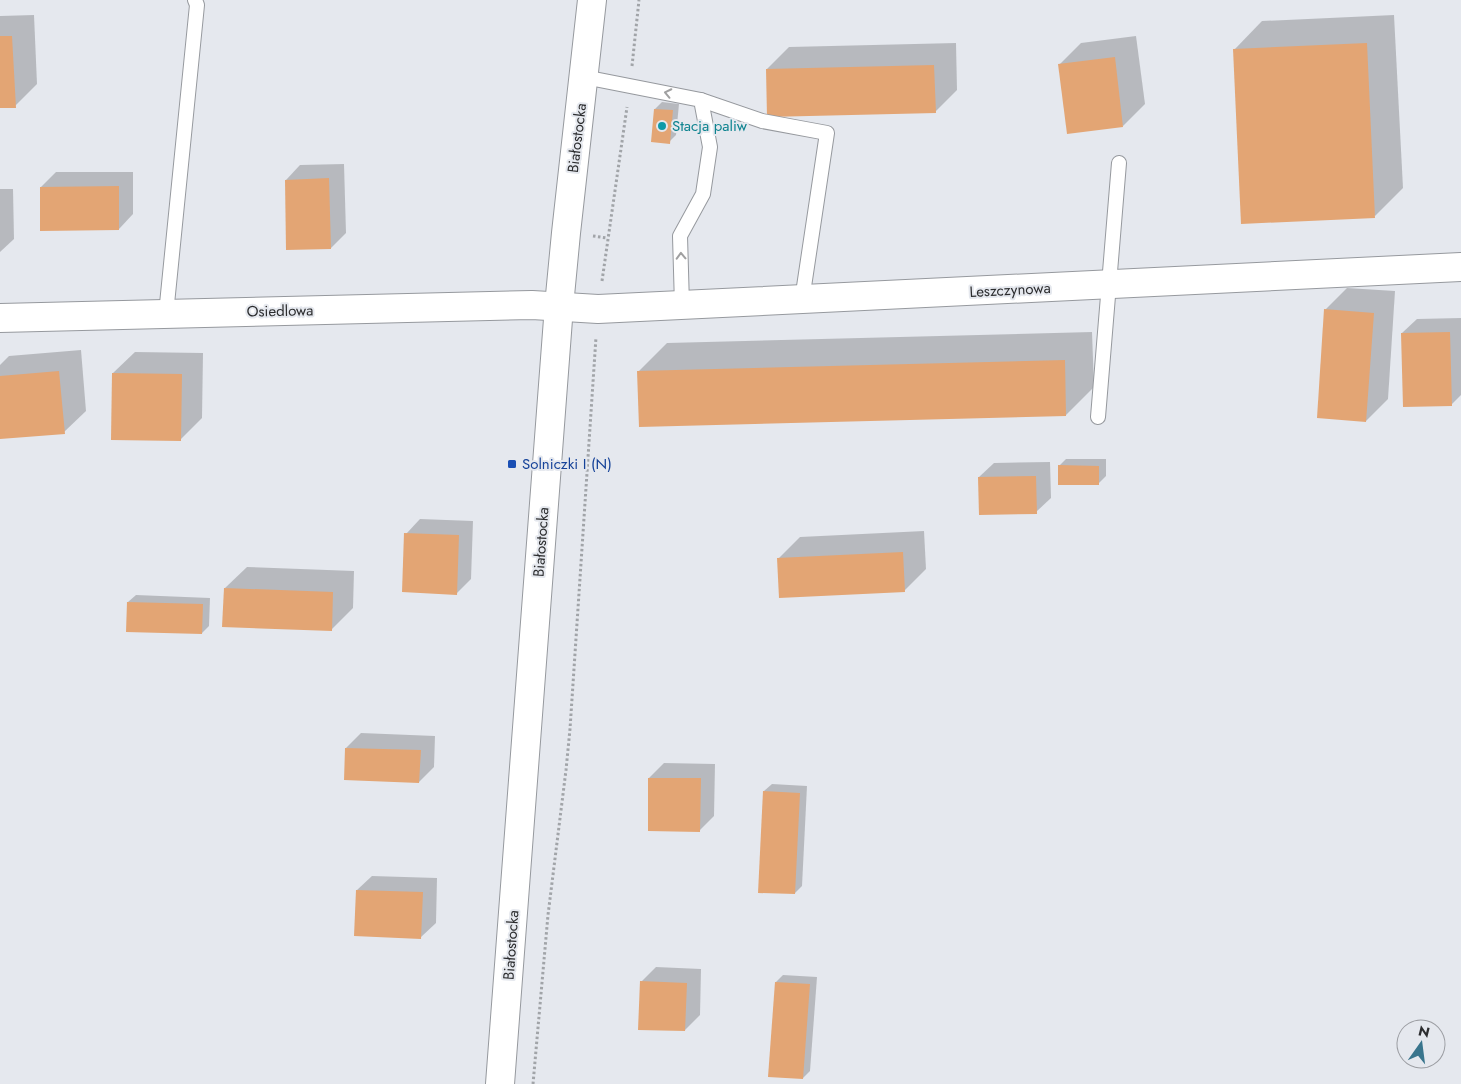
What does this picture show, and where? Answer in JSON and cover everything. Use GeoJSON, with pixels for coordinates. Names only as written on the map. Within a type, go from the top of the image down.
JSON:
{"type":"FeatureCollection","features":[{"type":"Feature","properties":{"kind":"street","name":"Białostocka"},"geometry":{"type":"LineString","coordinates":[[500,1084],[559,306],[592,0]]}},
{"type":"Feature","properties":{"kind":"street","name":"Leszczynowa"},"geometry":{"type":"LineString","coordinates":[[559,306],[598,309],[1461,267]]}},
{"type":"Feature","properties":{"kind":"street","name":"Osiedlowa"},"geometry":{"type":"LineString","coordinates":[[0,318],[532,305],[559,306]]}},
{"type":"Feature","properties":{"kind":"lane"},"geometry":{"type":"LineString","coordinates":[[166,314],[197,5],[195,0]]}},
{"type":"Feature","properties":{"kind":"lane"},"geometry":{"type":"LineString","coordinates":[[584,77],[701,100],[762,121],[827,133],[802,300]]}},
{"type":"Feature","properties":{"kind":"lane"},"geometry":{"type":"LineString","coordinates":[[682,305],[680,236],[703,194],[710,147],[701,100]]}},
{"type":"Feature","properties":{"kind":"lane"},"geometry":{"type":"LineString","coordinates":[[1098,417],[1119,163]]}},
{"type":"Feature","properties":{"kind":"path"},"geometry":{"type":"LineString","coordinates":[[533,1084],[548,915],[568,746],[598,309],[630,85],[639,0]]}},
{"type":"Feature","properties":{"kind":"building"},"geometry":{"type":"Polygon","coordinates":[[[0,36],[12,36],[16,108],[0,108],[0,36]]]}},
{"type":"Feature","properties":{"kind":"building"},"geometry":{"type":"Polygon","coordinates":[[[1367,43],[1375,218],[1241,224],[1233,49],[1367,43]]]}},
{"type":"Feature","properties":{"kind":"building"},"geometry":{"type":"Polygon","coordinates":[[[1115,57],[1123,127],[1067,134],[1058,64],[1115,57]]]}},
{"type":"Feature","properties":{"kind":"building"},"geometry":{"type":"Polygon","coordinates":[[[934,65],[936,113],[767,117],[766,69],[934,65]]]}},
{"type":"Feature","properties":{"kind":"building","name":"Stacja paliw"},"geometry":{"type":"Polygon","coordinates":[[[654,109],[673,110],[670,144],[651,142],[654,109]]]}},
{"type":"Feature","properties":{"kind":"building"},"geometry":{"type":"Polygon","coordinates":[[[329,178],[331,249],[286,250],[285,180],[329,178]]]}},
{"type":"Feature","properties":{"kind":"building"},"geometry":{"type":"Polygon","coordinates":[[[119,186],[119,230],[40,231],[40,187],[119,186]]]}},
{"type":"Feature","properties":{"kind":"building"},"geometry":{"type":"Polygon","coordinates":[[[1324,309],[1374,313],[1366,422],[1317,418],[1324,309]]]}},
{"type":"Feature","properties":{"kind":"building"},"geometry":{"type":"Polygon","coordinates":[[[1450,332],[1452,406],[1403,407],[1401,333],[1450,332]]]}},
{"type":"Feature","properties":{"kind":"building"},"geometry":{"type":"Polygon","coordinates":[[[1065,360],[1066,416],[639,427],[637,371],[1065,360]]]}},
{"type":"Feature","properties":{"kind":"building"},"geometry":{"type":"Polygon","coordinates":[[[59,371],[65,434],[0,439],[0,376],[59,371]]]}},
{"type":"Feature","properties":{"kind":"building"},"geometry":{"type":"Polygon","coordinates":[[[112,373],[182,374],[181,441],[111,440],[112,373]]]}},
{"type":"Feature","properties":{"kind":"building"},"geometry":{"type":"Polygon","coordinates":[[[1058,465],[1099,466],[1099,485],[1058,485],[1058,465]]]}},
{"type":"Feature","properties":{"kind":"building"},"geometry":{"type":"Polygon","coordinates":[[[1036,476],[1037,514],[979,515],[978,477],[1036,476]]]}},
{"type":"Feature","properties":{"kind":"building"},"geometry":{"type":"Polygon","coordinates":[[[404,533],[459,535],[457,595],[402,592],[404,533]]]}},
{"type":"Feature","properties":{"kind":"building"},"geometry":{"type":"Polygon","coordinates":[[[903,552],[905,592],[779,598],[777,558],[903,552]]]}},
{"type":"Feature","properties":{"kind":"building"},"geometry":{"type":"Polygon","coordinates":[[[224,588],[333,592],[332,631],[222,627],[224,588]]]}},
{"type":"Feature","properties":{"kind":"building"},"geometry":{"type":"Polygon","coordinates":[[[127,602],[203,604],[202,634],[126,632],[127,602]]]}},
{"type":"Feature","properties":{"kind":"building"},"geometry":{"type":"Polygon","coordinates":[[[345,748],[421,750],[419,783],[344,780],[345,748]]]}},
{"type":"Feature","properties":{"kind":"building"},"geometry":{"type":"Polygon","coordinates":[[[648,778],[701,778],[700,832],[648,831],[648,778]]]}},
{"type":"Feature","properties":{"kind":"building"},"geometry":{"type":"Polygon","coordinates":[[[763,791],[800,793],[795,894],[758,893],[763,791]]]}},
{"type":"Feature","properties":{"kind":"building"},"geometry":{"type":"Polygon","coordinates":[[[356,890],[423,892],[421,939],[354,936],[356,890]]]}},
{"type":"Feature","properties":{"kind":"building"},"geometry":{"type":"Polygon","coordinates":[[[640,981],[687,983],[685,1031],[638,1030],[640,981]]]}},
{"type":"Feature","properties":{"kind":"building"},"geometry":{"type":"Polygon","coordinates":[[[775,982],[810,984],[803,1079],[768,1077],[775,982]]]}},
{"type":"Feature","properties":{"kind":"place","name":"Stacja paliw"},"geometry":{"type":"Point","coordinates":[662,126]}},
{"type":"Feature","properties":{"kind":"place","name":"Solniczki I (N)"},"geometry":{"type":"Point","coordinates":[512,464]}}]}
